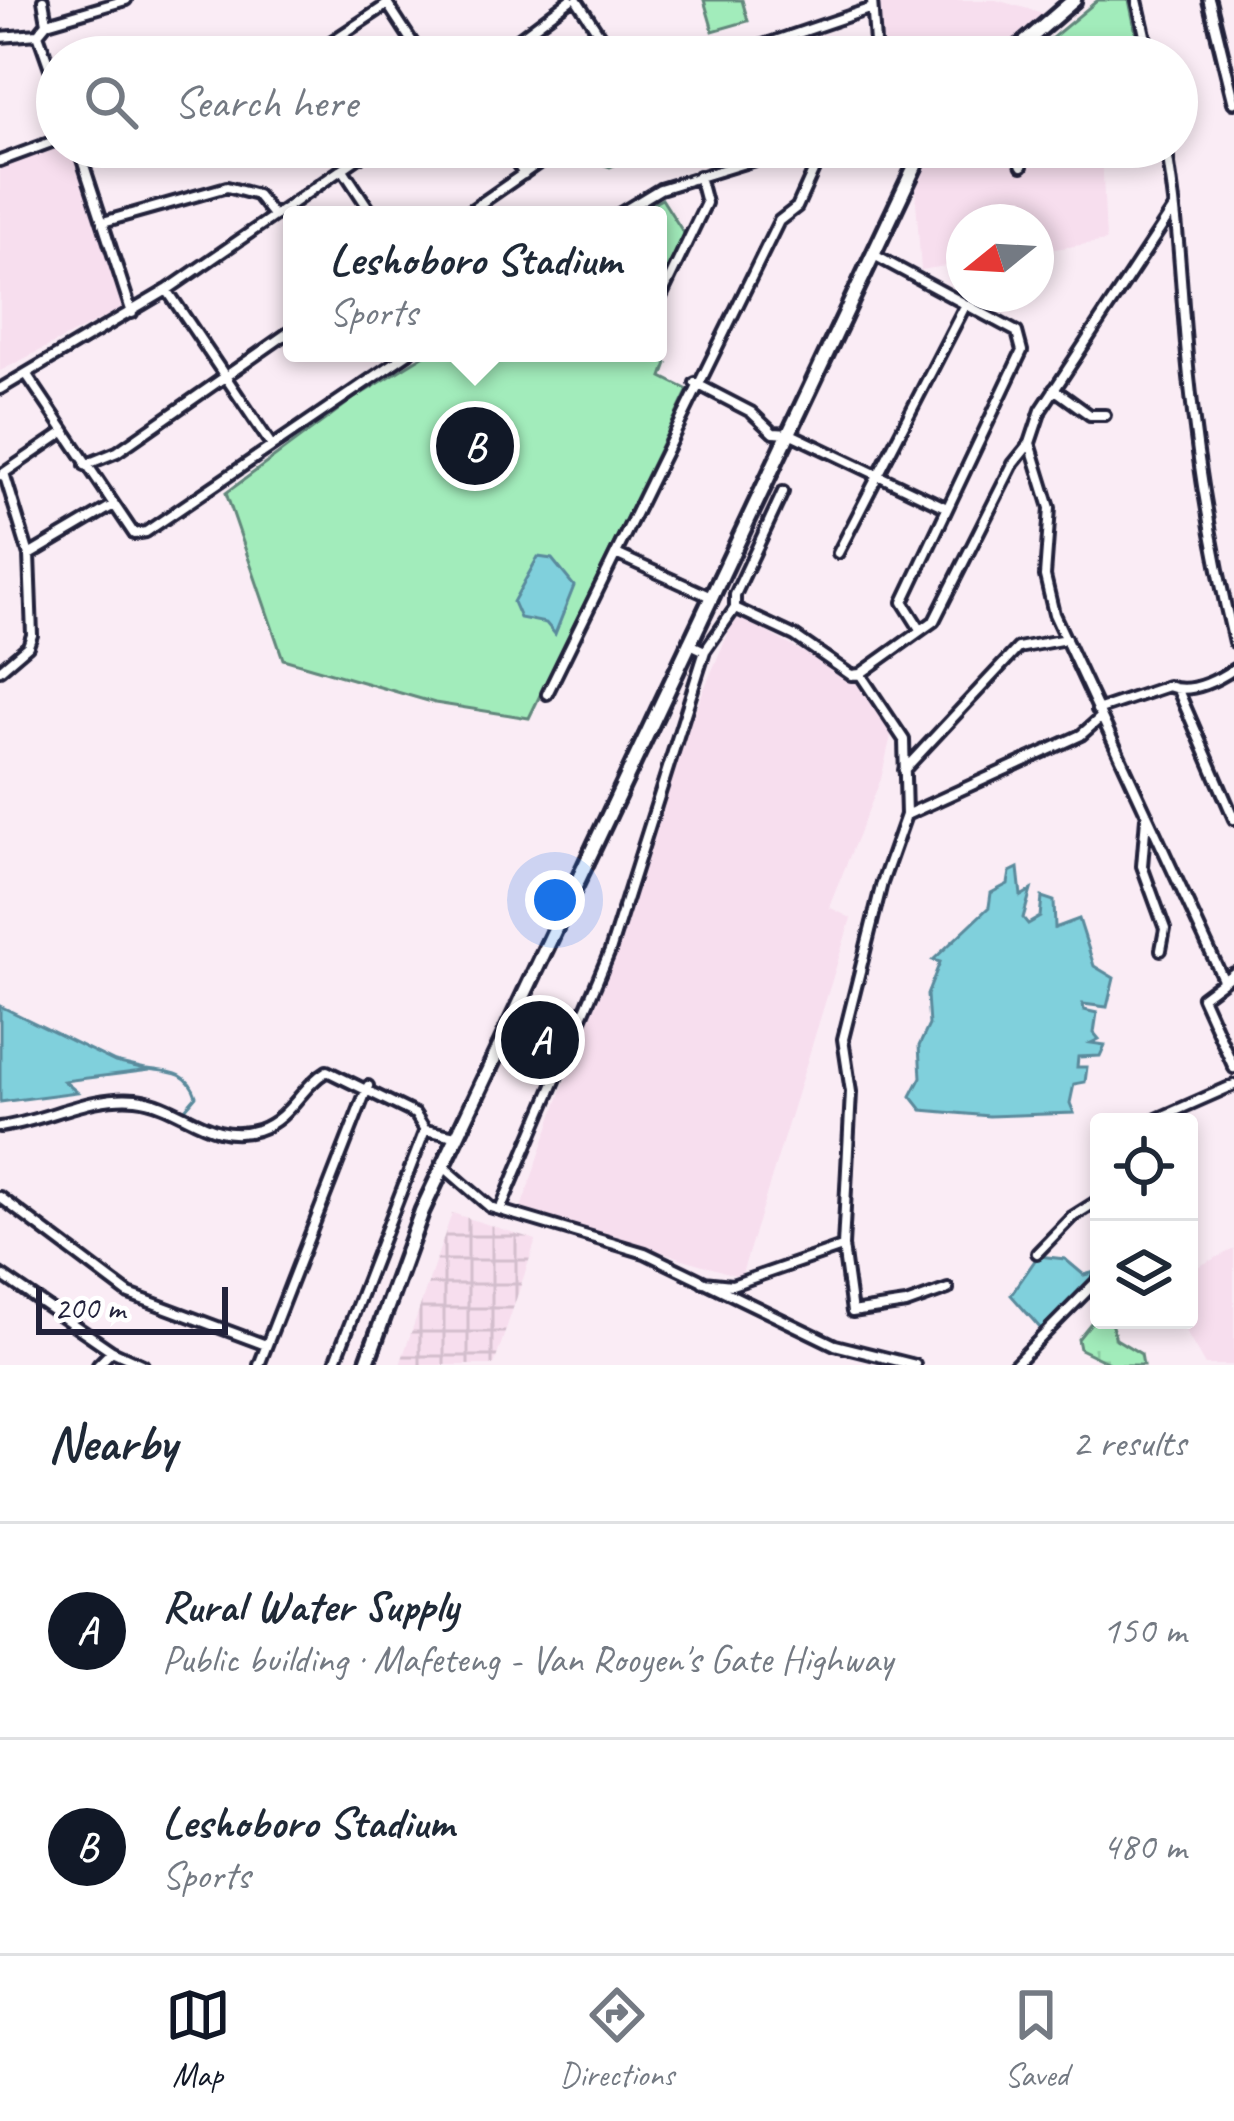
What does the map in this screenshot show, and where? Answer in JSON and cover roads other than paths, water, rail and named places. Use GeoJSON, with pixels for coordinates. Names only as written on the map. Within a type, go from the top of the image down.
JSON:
{"type":"FeatureCollection","features":[{"type":"Feature","properties":{"kind":"main road"},"geometry":{"type":"LineString","coordinates":[[1032,36],[1074,0]]}},
{"type":"Feature","properties":{"kind":"main road"},"geometry":{"type":"LineString","coordinates":[[366,1365],[456,1136],[914,168]]}},
{"type":"Feature","properties":{"kind":"street"},"geometry":{"type":"LineString","coordinates":[[43,0],[46,23]]}},
{"type":"Feature","properties":{"kind":"street"},"geometry":{"type":"LineString","coordinates":[[0,37],[38,34],[46,23],[126,0]]}},
{"type":"Feature","properties":{"kind":"street"},"geometry":{"type":"LineString","coordinates":[[523,36],[574,0],[599,36]]}},
{"type":"Feature","properties":{"kind":"street"},"geometry":{"type":"LineString","coordinates":[[1137,0],[1145,36]]}},
{"type":"Feature","properties":{"kind":"street"},"geometry":{"type":"LineString","coordinates":[[1209,0],[1234,102]]}},
{"type":"Feature","properties":{"kind":"street"},"geometry":{"type":"LineString","coordinates":[[338,36],[387,2],[409,36]]}},
{"type":"Feature","properties":{"kind":"street"},"geometry":{"type":"LineString","coordinates":[[790,36],[868,3],[873,36]]}},
{"type":"Feature","properties":{"kind":"street"},"geometry":{"type":"LineString","coordinates":[[0,161],[36,148]]}},
{"type":"Feature","properties":{"kind":"street"},"geometry":{"type":"LineString","coordinates":[[84,168],[131,313]]}},
{"type":"Feature","properties":{"kind":"street"},"geometry":{"type":"LineString","coordinates":[[288,206],[348,168]]}},
{"type":"Feature","properties":{"kind":"street"},"geometry":{"type":"LineString","coordinates":[[521,168],[524,173]]}},
{"type":"Feature","properties":{"kind":"street"},"geometry":{"type":"LineString","coordinates":[[477,206],[531,168]]}},
{"type":"Feature","properties":{"kind":"street"},"geometry":{"type":"LineString","coordinates":[[632,206],[660,189],[723,168]]}},
{"type":"Feature","properties":{"kind":"street"},"geometry":{"type":"LineString","coordinates":[[548,694],[695,383],[779,220],[796,207],[814,168]]}},
{"type":"Feature","properties":{"kind":"street"},"geometry":{"type":"LineString","coordinates":[[1169,168],[1206,514],[1234,642]]}},
{"type":"Feature","properties":{"kind":"street"},"geometry":{"type":"LineString","coordinates":[[344,171],[367,206]]}},
{"type":"Feature","properties":{"kind":"street"},"geometry":{"type":"LineString","coordinates":[[667,285],[706,203],[699,176]]}},
{"type":"Feature","properties":{"kind":"street"},"geometry":{"type":"LineString","coordinates":[[103,222],[227,187],[257,195],[273,215]]}},
{"type":"Feature","properties":{"kind":"street"},"geometry":{"type":"LineString","coordinates":[[735,608],[795,636],[851,675],[860,674],[934,621],[1054,389],[1174,208]]}},
{"type":"Feature","properties":{"kind":"street"},"geometry":{"type":"LineString","coordinates":[[0,389],[131,313],[283,209]]}},
{"type":"Feature","properties":{"kind":"street"},"geometry":{"type":"LineString","coordinates":[[873,254],[946,295]]}},
{"type":"Feature","properties":{"kind":"street"},"geometry":{"type":"LineString","coordinates":[[167,290],[272,446]]}},
{"type":"Feature","properties":{"kind":"street"},"geometry":{"type":"LineString","coordinates":[[838,553],[962,312]]}},
{"type":"Feature","properties":{"kind":"street"},"geometry":{"type":"LineString","coordinates":[[920,628],[903,602],[1022,351],[1017,332],[977,312]]}},
{"type":"Feature","properties":{"kind":"street"},"geometry":{"type":"LineString","coordinates":[[86,465],[116,452],[283,336]]}},
{"type":"Feature","properties":{"kind":"street"},"geometry":{"type":"LineString","coordinates":[[27,375],[134,534],[146,532],[396,362]]}},
{"type":"Feature","properties":{"kind":"street"},"geometry":{"type":"LineString","coordinates":[[695,383],[751,412],[773,433],[791,434],[944,508]]}},
{"type":"Feature","properties":{"kind":"street"},"geometry":{"type":"LineString","coordinates":[[1054,389],[1090,415],[1105,415]]}},
{"type":"Feature","properties":{"kind":"street"},"geometry":{"type":"LineString","coordinates":[[0,670],[28,646],[32,635],[29,555],[2,474],[64,432]]}},
{"type":"Feature","properties":{"kind":"street"},"geometry":{"type":"LineString","coordinates":[[1030,443],[1050,508],[1046,593],[1222,979]]}},
{"type":"Feature","properties":{"kind":"street"},"geometry":{"type":"LineString","coordinates":[[500,1210],[610,951],[706,651],[735,608],[782,492]]}},
{"type":"Feature","properties":{"kind":"street"},"geometry":{"type":"LineString","coordinates":[[29,555],[112,506]]}},
{"type":"Feature","properties":{"kind":"street"},"geometry":{"type":"LineString","coordinates":[[740,533],[759,543]]}},
{"type":"Feature","properties":{"kind":"street"},"geometry":{"type":"LineString","coordinates":[[616,554],[711,597]]}},
{"type":"Feature","properties":{"kind":"street"},"geometry":{"type":"LineString","coordinates":[[904,770],[1018,648],[1066,639]]}},
{"type":"Feature","properties":{"kind":"street"},"geometry":{"type":"LineString","coordinates":[[688,644],[706,651]]}},
{"type":"Feature","properties":{"kind":"street"},"geometry":{"type":"LineString","coordinates":[[906,815],[1082,735],[1098,714],[1168,686],[1178,690],[1214,682],[1234,669]]}},
{"type":"Feature","properties":{"kind":"street"},"geometry":{"type":"LineString","coordinates":[[860,674],[904,740],[906,815],[882,884],[843,1039],[850,1092],[843,1246],[852,1312],[907,1304],[948,1289]]}},
{"type":"Feature","properties":{"kind":"street"},"geometry":{"type":"LineString","coordinates":[[1178,690],[1234,819]]}},
{"type":"Feature","properties":{"kind":"street"},"geometry":{"type":"LineString","coordinates":[[1145,810],[1142,866],[1166,928],[1161,950]]}},
{"type":"Feature","properties":{"kind":"street"},"geometry":{"type":"LineString","coordinates":[[1234,974],[1202,997],[1234,1068]]}},
{"type":"Feature","properties":{"kind":"street"},"geometry":{"type":"LineString","coordinates":[[0,1127],[38,1122],[107,1099],[132,1098],[157,1102],[214,1133],[235,1136],[278,1122],[323,1072],[368,1086],[415,1114],[425,1130],[456,1136]]}},
{"type":"Feature","properties":{"kind":"street"},"geometry":{"type":"LineString","coordinates":[[1170,1113],[1234,1085]]}},
{"type":"Feature","properties":{"kind":"street"},"geometry":{"type":"LineString","coordinates":[[259,1365],[368,1086]]}},
{"type":"Feature","properties":{"kind":"street"},"geometry":{"type":"LineString","coordinates":[[334,1365],[425,1130]]}},
{"type":"Feature","properties":{"kind":"street"},"geometry":{"type":"LineString","coordinates":[[443,1167],[500,1210],[645,1253],[836,1345],[915,1365]]}},
{"type":"Feature","properties":{"kind":"street"},"geometry":{"type":"LineString","coordinates":[[0,1197],[129,1294],[266,1345]]}},
{"type":"Feature","properties":{"kind":"street"},"geometry":{"type":"LineString","coordinates":[[1037,1253],[1072,1217],[1090,1206]]}},
{"type":"Feature","properties":{"kind":"street"},"geometry":{"type":"LineString","coordinates":[[703,1282],[733,1286],[834,1254],[843,1246]]}},
{"type":"Feature","properties":{"kind":"street"},"geometry":{"type":"LineString","coordinates":[[0,1274],[112,1352],[142,1365]]}},
{"type":"Feature","properties":{"kind":"street"},"geometry":{"type":"LineString","coordinates":[[1014,1365],[1090,1288]]}},
{"type":"Feature","properties":{"kind":"street"},"geometry":{"type":"LineString","coordinates":[[98,1365],[112,1352]]}},
{"type":"Feature","properties":{"kind":"water"},"geometry":{"type":"Polygon","coordinates":[[[538,557],[552,559],[574,586],[555,634],[546,623],[520,618],[513,602],[538,557]]]}},
{"type":"Feature","properties":{"kind":"water"},"geometry":{"type":"Polygon","coordinates":[[[1018,868],[1021,896],[1031,890],[1023,918],[1028,924],[1040,917],[1042,897],[1054,901],[1055,928],[1079,919],[1094,966],[1114,978],[1107,1007],[1083,1004],[1084,1010],[1097,1013],[1094,1033],[1099,1039],[1091,1043],[1105,1045],[1100,1056],[1078,1057],[1077,1067],[1087,1067],[1085,1082],[1074,1084],[1070,1103],[1074,1113],[989,1116],[922,1110],[911,1096],[921,1077],[919,1046],[929,1025],[927,995],[940,962],[933,960],[989,907],[991,893],[1008,884],[1010,872],[1018,868]]]}},
{"type":"Feature","properties":{"kind":"water"},"geometry":{"type":"Polygon","coordinates":[[[0,1006],[115,1062],[150,1070],[64,1081],[77,1092],[0,1102],[0,1006]]]}},
{"type":"Feature","properties":{"kind":"water"},"geometry":{"type":"Polygon","coordinates":[[[1038,1256],[1065,1259],[1084,1275],[1090,1273],[1090,1280],[1041,1329],[1011,1295],[1038,1256]]]}},
{"type":"Feature","properties":{"kind":"waterway"},"geometry":{"type":"LineString","coordinates":[[148,1069],[177,1074],[188,1082],[196,1096],[185,1109],[213,1125]]}},
{"type":"Feature","properties":{"kind":"waterway"},"geometry":{"type":"LineString","coordinates":[[222,1128],[250,1126]]}},
{"type":"Feature","properties":{"kind":"place","name":"Leshoboro Stadium"},"geometry":{"type":"Point","coordinates":[475,446]}},
{"type":"Feature","properties":{"kind":"place","name":"Rural Water Supply"},"geometry":{"type":"Point","coordinates":[540,1040]}}]}
